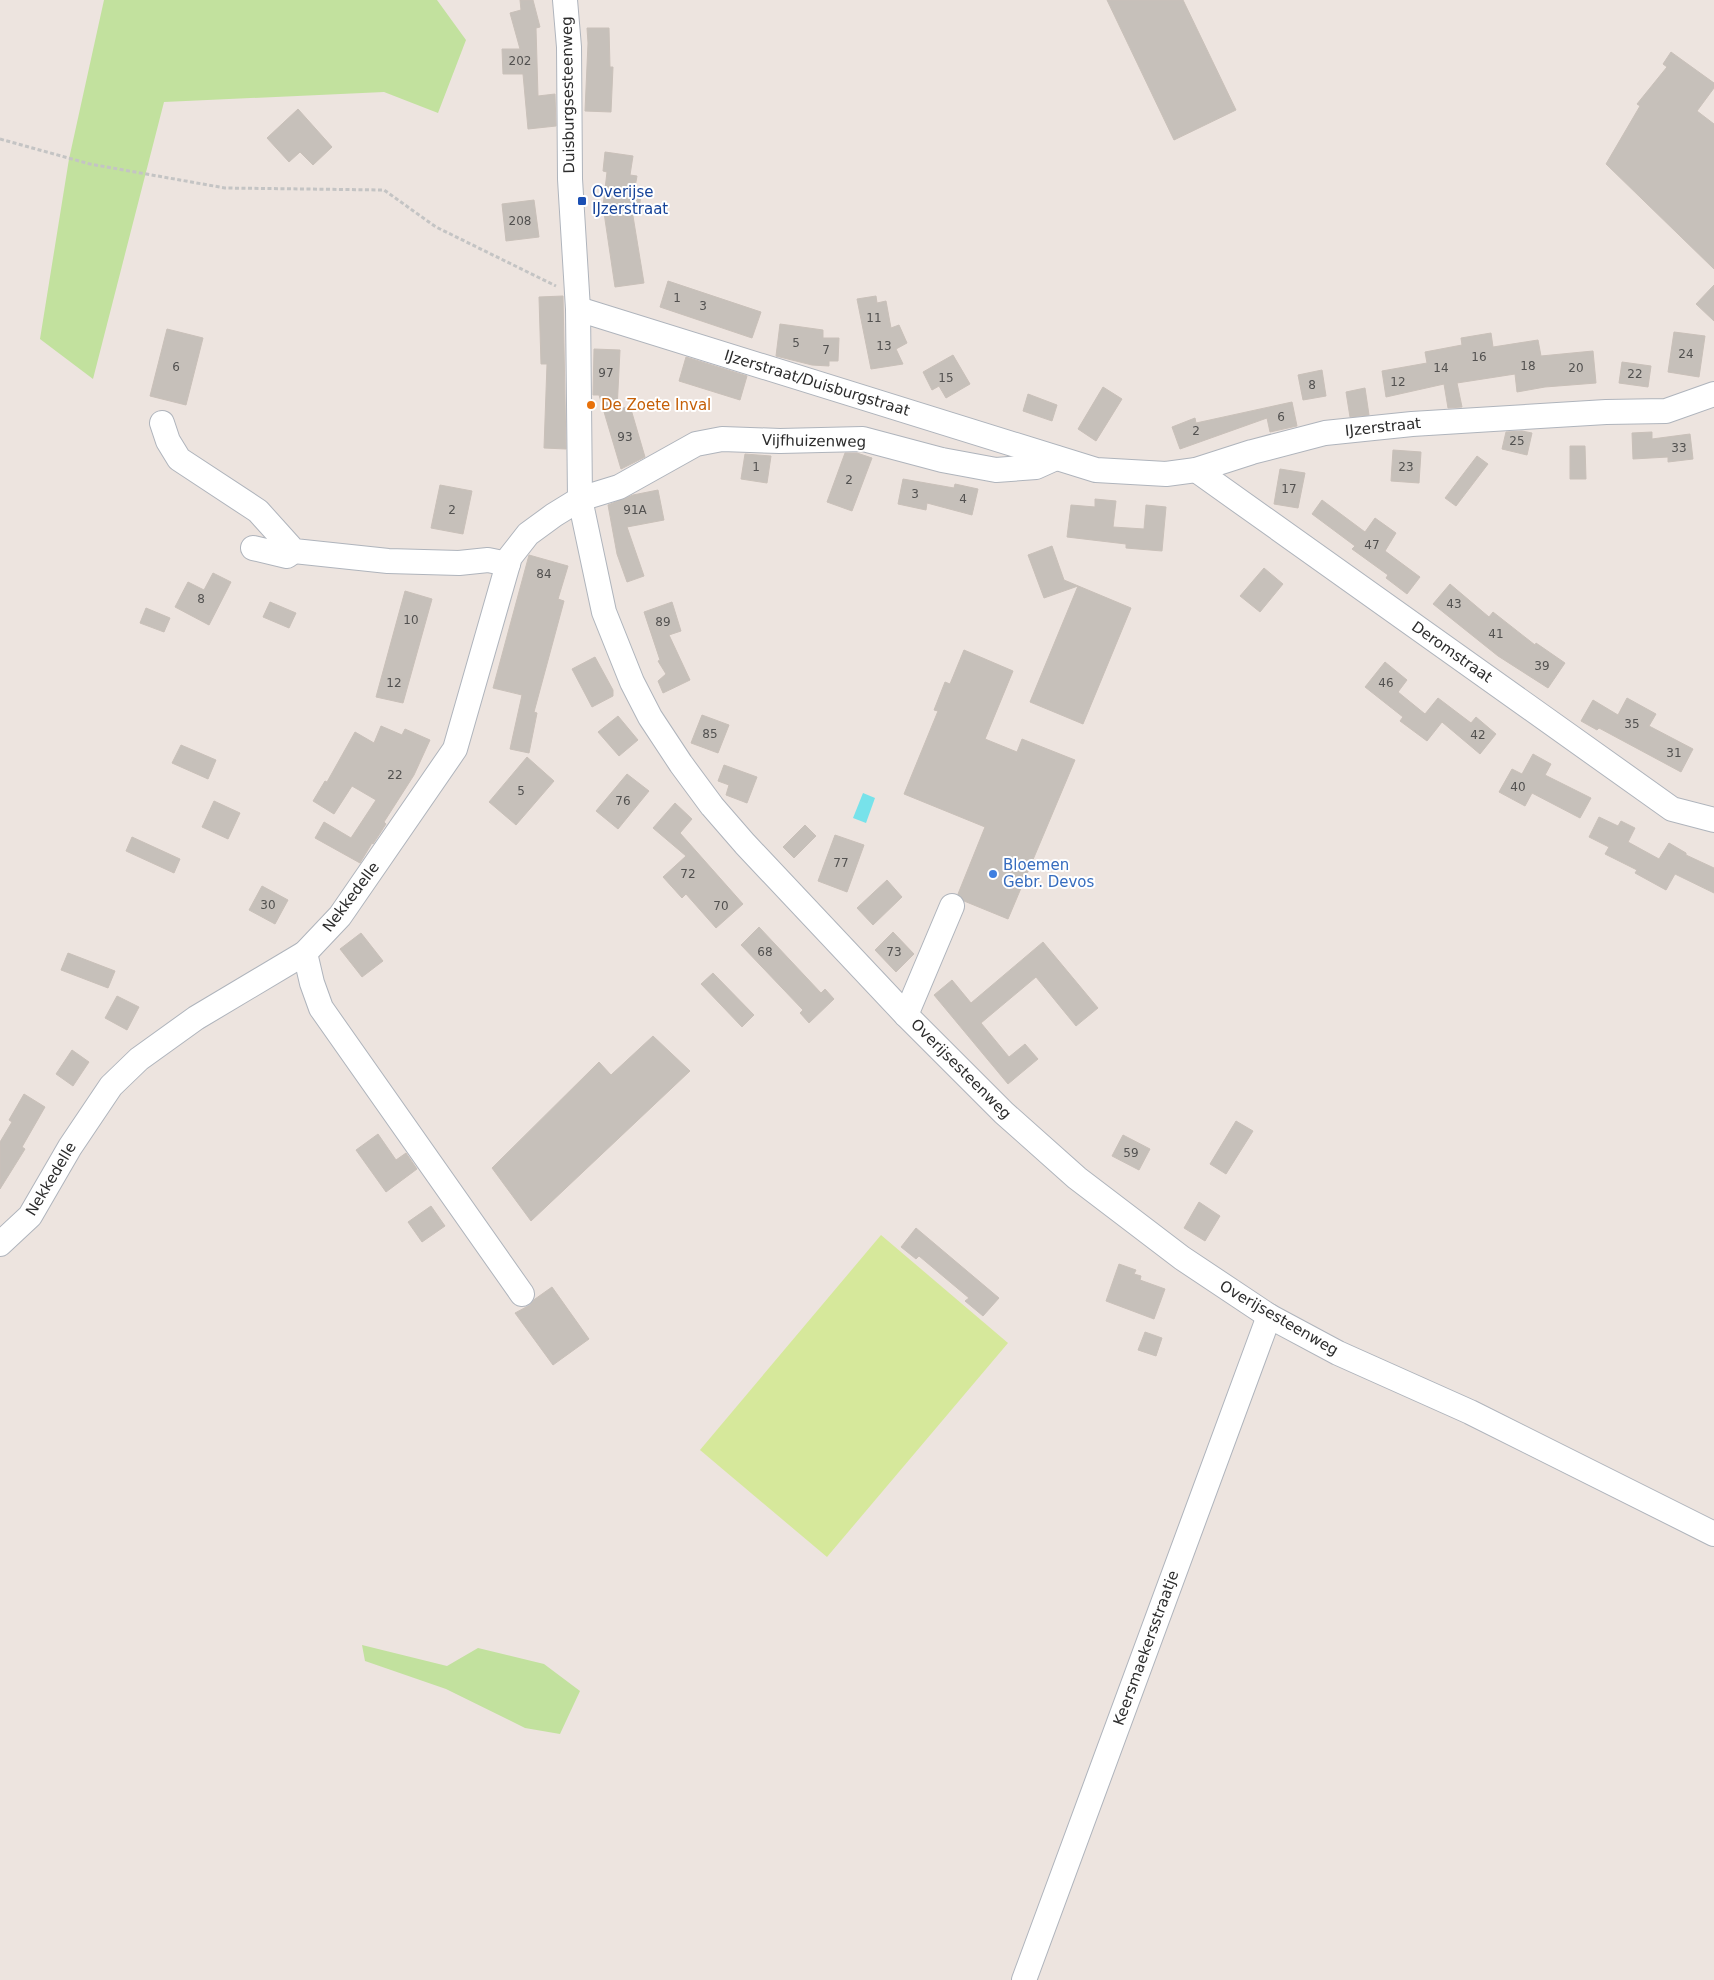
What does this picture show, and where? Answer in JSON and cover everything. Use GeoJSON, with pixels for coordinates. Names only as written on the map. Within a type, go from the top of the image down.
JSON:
{"type":"FeatureCollection","features":[{"type":"Feature","properties":{"kind":"street","name":"Duisburgsesteenweg"},"geometry":{"type":"LineString","coordinates":[[565,0],[569,47],[570,179],[577,303]]}},
{"type":"Feature","properties":{"kind":"street","name":"IJzerstraat/Duisburgstraat"},"geometry":{"type":"LineString","coordinates":[[577,303],[1056,458]]}},
{"type":"Feature","properties":{"kind":"street","name":"Overijsesteenweg"},"geometry":{"type":"LineString","coordinates":[[577,303],[580,499],[604,612],[632,682],[660,732],[680,764],[712,806],[745,844],[906,1015],[1004,1113],[1077,1178],[1182,1258],[1269,1316],[1338,1353],[1470,1412],[1714,1534]]}},
{"type":"Feature","properties":{"kind":"street","name":"IJzerstraat"},"geometry":{"type":"LineString","coordinates":[[1056,458],[1096,470],[1166,474],[1196,470],[1252,452],[1325,434],[1412,424],[1606,412],[1666,411],[1714,394]]}},
{"type":"Feature","properties":{"kind":"street"},"geometry":{"type":"LineString","coordinates":[[162,423],[168,441],[179,459],[258,511],[294,551]]}},
{"type":"Feature","properties":{"kind":"street","name":"Vijfhuizenweg"},"geometry":{"type":"LineString","coordinates":[[580,499],[620,487],[696,444],[722,439],[780,441],[863,439],[942,460],[996,470],[1036,468],[1056,458]]}},
{"type":"Feature","properties":{"kind":"street","name":"Deromstraat"},"geometry":{"type":"LineString","coordinates":[[1196,470],[1672,809],[1714,820]]}},
{"type":"Feature","properties":{"kind":"street","name":"Nekkedelle"},"geometry":{"type":"LineString","coordinates":[[0,1244],[30,1216],[70,1147],[111,1086],[139,1059],[196,1018],[305,953],[340,916],[455,749],[510,557],[528,534],[580,499]]}},
{"type":"Feature","properties":{"kind":"street"},"geometry":{"type":"LineString","coordinates":[[253,548],[287,556],[294,551],[388,561],[458,563],[488,560],[508,564]]}},
{"type":"Feature","properties":{"kind":"street"},"geometry":{"type":"LineString","coordinates":[[906,1015],[952,906]]}},
{"type":"Feature","properties":{"kind":"street"},"geometry":{"type":"LineString","coordinates":[[305,953],[312,983],[321,1008],[522,1294]]}},
{"type":"Feature","properties":{"kind":"street","name":"Keersmaekersstraatje"},"geometry":{"type":"LineString","coordinates":[[1024,1980],[1269,1316]]}},
{"type":"Feature","properties":{"kind":"path"},"geometry":{"type":"LineString","coordinates":[[0,139],[90,164],[225,188],[384,190],[436,227],[577,303]]}},
{"type":"Feature","properties":{"kind":"green space"},"geometry":{"type":"Polygon","coordinates":[[[104,0],[437,0],[466,40],[438,113],[384,92],[164,102],[93,379],[40,339],[69,159],[104,0]]]}},
{"type":"Feature","properties":{"kind":"green space"},"geometry":{"type":"Polygon","coordinates":[[[881,1235],[1008,1343],[827,1557],[700,1450],[881,1235]]]}},
{"type":"Feature","properties":{"kind":"green space"},"geometry":{"type":"Polygon","coordinates":[[[362,1645],[447,1666],[478,1648],[544,1664],[580,1691],[560,1734],[525,1728],[446,1689],[365,1661],[362,1645]]]}},
{"type":"Feature","properties":{"kind":"water"},"geometry":{"type":"Polygon","coordinates":[[[863,793],[875,798],[866,823],[853,818],[863,793]]]}},
{"type":"Feature","properties":{"kind":"building"},"geometry":{"type":"Polygon","coordinates":[[[520,0],[533,0],[540,27],[536,28],[538,96],[555,94],[556,126],[528,129],[523,74],[503,74],[502,49],[520,49],[510,13],[521,10],[520,0]]]}},
{"type":"Feature","properties":{"kind":"building"},"geometry":{"type":"Polygon","coordinates":[[[1107,0],[1183,0],[1236,110],[1174,140],[1107,0]]]}},
{"type":"Feature","properties":{"kind":"building"},"geometry":{"type":"Polygon","coordinates":[[[587,28],[609,28],[610,67],[613,67],[611,112],[585,111],[587,28]]]}},
{"type":"Feature","properties":{"kind":"building"},"geometry":{"type":"Polygon","coordinates":[[[1671,52],[1714,83],[1714,88],[1697,111],[1714,124],[1714,269],[1606,164],[1640,106],[1637,104],[1667,67],[1663,64],[1671,52]]]}},
{"type":"Feature","properties":{"kind":"building"},"geometry":{"type":"Polygon","coordinates":[[[298,109],[332,147],[313,165],[300,152],[289,162],[267,138],[298,109]]]}},
{"type":"Feature","properties":{"kind":"building"},"geometry":{"type":"Polygon","coordinates":[[[605,152],[633,156],[630,175],[637,176],[634,193],[641,194],[639,211],[632,210],[644,283],[615,287],[603,206],[607,172],[603,171],[605,152]]]}},
{"type":"Feature","properties":{"kind":"building"},"geometry":{"type":"Polygon","coordinates":[[[534,200],[539,237],[506,241],[502,204],[534,200]]]}},
{"type":"Feature","properties":{"kind":"building"},"geometry":{"type":"Polygon","coordinates":[[[668,281],[761,312],[752,338],[660,307],[668,281]]]}},
{"type":"Feature","properties":{"kind":"building"},"geometry":{"type":"Polygon","coordinates":[[[1714,285],[1714,321],[1696,304],[1714,285]]]}},
{"type":"Feature","properties":{"kind":"building"},"geometry":{"type":"Polygon","coordinates":[[[563,296],[566,449],[544,448],[547,364],[541,364],[539,297],[563,296]]]}},
{"type":"Feature","properties":{"kind":"building"},"geometry":{"type":"Polygon","coordinates":[[[876,296],[877,303],[886,301],[891,328],[899,325],[907,343],[896,349],[903,364],[871,369],[857,299],[876,296]]]}},
{"type":"Feature","properties":{"kind":"building"},"geometry":{"type":"Polygon","coordinates":[[[780,324],[823,330],[823,338],[839,338],[838,361],[829,361],[829,366],[812,365],[776,356],[780,324]]]}},
{"type":"Feature","properties":{"kind":"building"},"geometry":{"type":"Polygon","coordinates":[[[167,329],[203,338],[186,405],[150,396],[167,329]]]}},
{"type":"Feature","properties":{"kind":"building"},"geometry":{"type":"Polygon","coordinates":[[[1674,332],[1705,336],[1699,377],[1668,372],[1674,332]]]}},
{"type":"Feature","properties":{"kind":"building"},"geometry":{"type":"Polygon","coordinates":[[[1491,333],[1493,347],[1538,340],[1541,356],[1593,351],[1596,383],[1545,387],[1517,392],[1515,374],[1457,383],[1462,407],[1448,408],[1444,384],[1386,397],[1382,371],[1427,363],[1425,352],[1462,345],[1461,338],[1491,333]]]}},
{"type":"Feature","properties":{"kind":"building"},"geometry":{"type":"Polygon","coordinates":[[[594,349],[620,350],[617,410],[630,406],[645,457],[621,469],[599,395],[593,395],[594,349]]]}},
{"type":"Feature","properties":{"kind":"building"},"geometry":{"type":"Polygon","coordinates":[[[953,355],[970,384],[946,398],[939,386],[932,390],[923,372],[953,355]]]}},
{"type":"Feature","properties":{"kind":"building"},"geometry":{"type":"Polygon","coordinates":[[[686,357],[747,376],[740,400],[679,381],[686,357]]]}},
{"type":"Feature","properties":{"kind":"building"},"geometry":{"type":"Polygon","coordinates":[[[1622,362],[1651,366],[1648,387],[1619,383],[1622,362]]]}},
{"type":"Feature","properties":{"kind":"building"},"geometry":{"type":"Polygon","coordinates":[[[1322,370],[1326,396],[1303,400],[1298,375],[1322,370]]]}},
{"type":"Feature","properties":{"kind":"building"},"geometry":{"type":"Polygon","coordinates":[[[1103,387],[1122,399],[1096,441],[1078,429],[1103,387]]]}},
{"type":"Feature","properties":{"kind":"building"},"geometry":{"type":"Polygon","coordinates":[[[1365,388],[1369,415],[1350,417],[1346,392],[1365,388]]]}},
{"type":"Feature","properties":{"kind":"building"},"geometry":{"type":"Polygon","coordinates":[[[1028,394],[1057,405],[1052,421],[1023,411],[1028,394]]]}},
{"type":"Feature","properties":{"kind":"building"},"geometry":{"type":"Polygon","coordinates":[[[1292,402],[1297,426],[1270,432],[1267,418],[1180,449],[1172,427],[1195,418],[1196,423],[1292,402]]]}},
{"type":"Feature","properties":{"kind":"building"},"geometry":{"type":"Polygon","coordinates":[[[1522,431],[1532,433],[1527,455],[1502,449],[1506,432],[1522,431]]]}},
{"type":"Feature","properties":{"kind":"building"},"geometry":{"type":"Polygon","coordinates":[[[1652,432],[1652,439],[1690,434],[1693,459],[1668,462],[1668,457],[1633,459],[1632,433],[1652,432]]]}},
{"type":"Feature","properties":{"kind":"building"},"geometry":{"type":"Polygon","coordinates":[[[1570,446],[1585,446],[1586,479],[1570,479],[1570,446]]]}},
{"type":"Feature","properties":{"kind":"building"},"geometry":{"type":"Polygon","coordinates":[[[1393,450],[1421,452],[1419,483],[1391,481],[1393,450]]]}},
{"type":"Feature","properties":{"kind":"building"},"geometry":{"type":"Polygon","coordinates":[[[845,453],[857,453],[872,458],[852,511],[827,502],[845,453]]]}},
{"type":"Feature","properties":{"kind":"building"},"geometry":{"type":"Polygon","coordinates":[[[745,454],[771,456],[767,483],[741,479],[745,454]]]}},
{"type":"Feature","properties":{"kind":"building"},"geometry":{"type":"Polygon","coordinates":[[[1477,456],[1488,464],[1456,506],[1445,498],[1477,456]]]}},
{"type":"Feature","properties":{"kind":"building"},"geometry":{"type":"Polygon","coordinates":[[[1280,469],[1305,473],[1298,508],[1274,504],[1280,469]]]}},
{"type":"Feature","properties":{"kind":"building"},"geometry":{"type":"Polygon","coordinates":[[[903,479],[954,488],[955,484],[978,489],[972,515],[927,503],[926,510],[898,504],[903,479]]]}},
{"type":"Feature","properties":{"kind":"building"},"geometry":{"type":"Polygon","coordinates":[[[440,485],[472,491],[463,534],[431,528],[440,485]]]}},
{"type":"Feature","properties":{"kind":"building"},"geometry":{"type":"Polygon","coordinates":[[[658,490],[664,520],[627,527],[644,576],[627,582],[617,554],[608,505],[633,495],[658,490]]]}},
{"type":"Feature","properties":{"kind":"building"},"geometry":{"type":"Polygon","coordinates":[[[1095,499],[1116,501],[1113,527],[1144,529],[1146,505],[1166,507],[1162,551],[1126,548],[1126,544],[1067,537],[1071,505],[1095,507],[1095,499]]]}},
{"type":"Feature","properties":{"kind":"building"},"geometry":{"type":"Polygon","coordinates":[[[1322,500],[1365,532],[1375,518],[1396,533],[1385,551],[1420,577],[1407,594],[1386,578],[1388,575],[1352,549],[1355,546],[1312,514],[1322,500]]]}},
{"type":"Feature","properties":{"kind":"building"},"geometry":{"type":"Polygon","coordinates":[[[1052,546],[1064,580],[1131,608],[1083,724],[1030,702],[1078,586],[1044,598],[1028,555],[1052,546]]]}},
{"type":"Feature","properties":{"kind":"building"},"geometry":{"type":"Polygon","coordinates":[[[529,555],[568,566],[558,599],[564,601],[534,712],[537,713],[529,753],[510,749],[522,695],[493,688],[529,555]]]}},
{"type":"Feature","properties":{"kind":"building"},"geometry":{"type":"Polygon","coordinates":[[[1264,568],[1283,584],[1260,612],[1240,596],[1264,568]]]}},
{"type":"Feature","properties":{"kind":"building"},"geometry":{"type":"Polygon","coordinates":[[[213,573],[231,582],[209,625],[175,607],[188,582],[204,590],[213,573]]]}},
{"type":"Feature","properties":{"kind":"building"},"geometry":{"type":"Polygon","coordinates":[[[1450,584],[1489,617],[1493,612],[1535,645],[1536,643],[1565,663],[1548,688],[1498,656],[1433,604],[1450,584]]]}},
{"type":"Feature","properties":{"kind":"building"},"geometry":{"type":"Polygon","coordinates":[[[405,591],[432,599],[403,703],[376,697],[405,591]]]}},
{"type":"Feature","properties":{"kind":"building"},"geometry":{"type":"Polygon","coordinates":[[[270,602],[296,613],[289,628],[263,617],[270,602]]]}},
{"type":"Feature","properties":{"kind":"building"},"geometry":{"type":"Polygon","coordinates":[[[672,602],[681,631],[669,635],[690,680],[663,693],[658,681],[666,674],[658,661],[660,660],[644,612],[672,602]]]}},
{"type":"Feature","properties":{"kind":"building"},"geometry":{"type":"Polygon","coordinates":[[[146,608],[170,618],[164,632],[140,623],[146,608]]]}},
{"type":"Feature","properties":{"kind":"building"},"geometry":{"type":"Polygon","coordinates":[[[964,650],[1013,671],[985,739],[1017,752],[1022,739],[1075,760],[1008,919],[964,901],[958,894],[985,827],[904,794],[938,711],[934,710],[945,682],[950,684],[964,650]]]}},
{"type":"Feature","properties":{"kind":"building"},"geometry":{"type":"Polygon","coordinates":[[[595,657],[613,690],[613,696],[592,707],[572,669],[595,657]]]}},
{"type":"Feature","properties":{"kind":"building"},"geometry":{"type":"Polygon","coordinates":[[[1385,662],[1407,680],[1398,692],[1425,714],[1438,698],[1471,723],[1476,717],[1496,734],[1480,754],[1442,722],[1427,741],[1400,721],[1403,717],[1365,687],[1385,662]]]}},
{"type":"Feature","properties":{"kind":"building"},"geometry":{"type":"Polygon","coordinates":[[[1627,698],[1656,714],[1649,726],[1693,749],[1681,772],[1599,728],[1597,730],[1581,721],[1593,700],[1618,715],[1627,698]]]}},
{"type":"Feature","properties":{"kind":"building"},"geometry":{"type":"Polygon","coordinates":[[[702,715],[729,725],[718,753],[691,743],[702,715]]]}},
{"type":"Feature","properties":{"kind":"building"},"geometry":{"type":"Polygon","coordinates":[[[618,716],[638,740],[619,756],[598,732],[618,716]]]}},
{"type":"Feature","properties":{"kind":"building"},"geometry":{"type":"Polygon","coordinates":[[[381,726],[402,735],[405,729],[430,740],[414,775],[384,822],[386,824],[360,863],[315,838],[324,822],[351,838],[376,800],[352,786],[334,814],[313,801],[325,781],[327,782],[355,732],[374,743],[381,726]]]}},
{"type":"Feature","properties":{"kind":"building"},"geometry":{"type":"Polygon","coordinates":[[[181,745],[216,760],[208,779],[172,763],[181,745]]]}},
{"type":"Feature","properties":{"kind":"building"},"geometry":{"type":"Polygon","coordinates":[[[1533,754],[1551,764],[1545,775],[1591,798],[1580,818],[1532,793],[1525,806],[1499,792],[1512,769],[1522,774],[1533,754]]]}},
{"type":"Feature","properties":{"kind":"building"},"geometry":{"type":"Polygon","coordinates":[[[527,757],[554,781],[516,825],[489,802],[527,757]]]}},
{"type":"Feature","properties":{"kind":"building"},"geometry":{"type":"Polygon","coordinates":[[[724,765],[757,777],[747,803],[726,795],[729,785],[718,781],[724,765]]]}},
{"type":"Feature","properties":{"kind":"building"},"geometry":{"type":"Polygon","coordinates":[[[627,774],[649,791],[618,829],[596,811],[627,774]]]}},
{"type":"Feature","properties":{"kind":"building"},"geometry":{"type":"Polygon","coordinates":[[[214,801],[240,813],[228,839],[202,827],[214,801]]]}},
{"type":"Feature","properties":{"kind":"building"},"geometry":{"type":"Polygon","coordinates":[[[675,803],[692,819],[680,833],[743,904],[716,928],[686,894],[682,898],[663,877],[686,856],[653,828],[675,803]]]}},
{"type":"Feature","properties":{"kind":"building"},"geometry":{"type":"Polygon","coordinates":[[[1599,817],[1618,826],[1621,821],[1635,828],[1628,842],[1659,859],[1669,843],[1686,853],[1686,855],[1714,868],[1714,893],[1675,874],[1666,890],[1635,873],[1637,870],[1605,854],[1609,847],[1589,837],[1599,817]]]}},
{"type":"Feature","properties":{"kind":"building"},"geometry":{"type":"Polygon","coordinates":[[[805,825],[816,836],[794,858],[783,847],[805,825]]]}},
{"type":"Feature","properties":{"kind":"building"},"geometry":{"type":"Polygon","coordinates":[[[835,835],[864,845],[847,892],[818,881],[835,835]]]}},
{"type":"Feature","properties":{"kind":"building"},"geometry":{"type":"Polygon","coordinates":[[[132,837],[180,859],[174,873],[126,851],[132,837]]]}},
{"type":"Feature","properties":{"kind":"building"},"geometry":{"type":"Polygon","coordinates":[[[887,880],[902,897],[873,925],[857,908],[887,880]]]}},
{"type":"Feature","properties":{"kind":"building"},"geometry":{"type":"Polygon","coordinates":[[[262,886],[288,900],[275,924],[249,910],[262,886]]]}},
{"type":"Feature","properties":{"kind":"building"},"geometry":{"type":"Polygon","coordinates":[[[759,927],[821,993],[825,989],[834,999],[809,1023],[800,1013],[803,1010],[741,945],[759,927]]]}},
{"type":"Feature","properties":{"kind":"building"},"geometry":{"type":"Polygon","coordinates":[[[893,932],[914,954],[896,972],[875,950],[893,932]]]}},
{"type":"Feature","properties":{"kind":"building"},"geometry":{"type":"Polygon","coordinates":[[[361,933],[383,961],[362,977],[340,949],[361,933]]]}},
{"type":"Feature","properties":{"kind":"building"},"geometry":{"type":"Polygon","coordinates":[[[1043,942],[1098,1008],[1076,1026],[1036,977],[981,1023],[1009,1057],[1025,1044],[1038,1059],[1008,1084],[934,995],[952,980],[971,1003],[1043,942]]]}},
{"type":"Feature","properties":{"kind":"building"},"geometry":{"type":"Polygon","coordinates":[[[68,953],[115,971],[108,988],[61,970],[68,953]]]}},
{"type":"Feature","properties":{"kind":"building"},"geometry":{"type":"Polygon","coordinates":[[[713,973],[754,1015],[742,1027],[701,984],[713,973]]]}},
{"type":"Feature","properties":{"kind":"building"},"geometry":{"type":"Polygon","coordinates":[[[117,996],[139,1007],[127,1030],[105,1018],[117,996]]]}},
{"type":"Feature","properties":{"kind":"building"},"geometry":{"type":"Polygon","coordinates":[[[653,1036],[690,1071],[531,1221],[492,1168],[599,1062],[611,1075],[653,1036]]]}},
{"type":"Feature","properties":{"kind":"building"},"geometry":{"type":"Polygon","coordinates":[[[72,1050],[89,1062],[73,1086],[56,1074],[72,1050]]]}},
{"type":"Feature","properties":{"kind":"building"},"geometry":{"type":"Polygon","coordinates":[[[24,1094],[45,1107],[22,1147],[25,1149],[0,1189],[0,1142],[12,1122],[9,1120],[24,1094]]]}},
{"type":"Feature","properties":{"kind":"building"},"geometry":{"type":"Polygon","coordinates":[[[1236,1121],[1253,1131],[1226,1174],[1210,1164],[1236,1121]]]}},
{"type":"Feature","properties":{"kind":"building"},"geometry":{"type":"Polygon","coordinates":[[[378,1134],[396,1160],[406,1153],[417,1169],[386,1192],[356,1150],[378,1134]]]}},
{"type":"Feature","properties":{"kind":"building"},"geometry":{"type":"Polygon","coordinates":[[[1123,1135],[1150,1149],[1139,1170],[1112,1156],[1123,1135]]]}},
{"type":"Feature","properties":{"kind":"building"},"geometry":{"type":"Polygon","coordinates":[[[1199,1202],[1220,1216],[1205,1241],[1184,1228],[1199,1202]]]}},
{"type":"Feature","properties":{"kind":"building"},"geometry":{"type":"Polygon","coordinates":[[[431,1206],[445,1226],[422,1242],[408,1222],[431,1206]]]}},
{"type":"Feature","properties":{"kind":"building"},"geometry":{"type":"Polygon","coordinates":[[[916,1228],[999,1298],[983,1316],[965,1301],[969,1298],[919,1256],[916,1259],[901,1247],[916,1228]]]}},
{"type":"Feature","properties":{"kind":"building"},"geometry":{"type":"Polygon","coordinates":[[[1119,1264],[1136,1270],[1134,1274],[1141,1276],[1140,1280],[1165,1289],[1154,1319],[1106,1301],[1119,1264]]]}},
{"type":"Feature","properties":{"kind":"building"},"geometry":{"type":"Polygon","coordinates":[[[552,1287],[589,1339],[553,1365],[515,1313],[530,1305],[552,1287]]]}},
{"type":"Feature","properties":{"kind":"building"},"geometry":{"type":"Polygon","coordinates":[[[1145,1332],[1162,1338],[1156,1356],[1138,1350],[1145,1332]]]}},
{"type":"Feature","properties":{"kind":"place","name":"Overijse IJzerstraat"},"geometry":{"type":"Point","coordinates":[582,201]}},
{"type":"Feature","properties":{"kind":"place","name":"De Zoete Inval"},"geometry":{"type":"Point","coordinates":[591,405]}},
{"type":"Feature","properties":{"kind":"place","name":"Bloemen Gebr. Devos"},"geometry":{"type":"Point","coordinates":[993,874]}}]}
